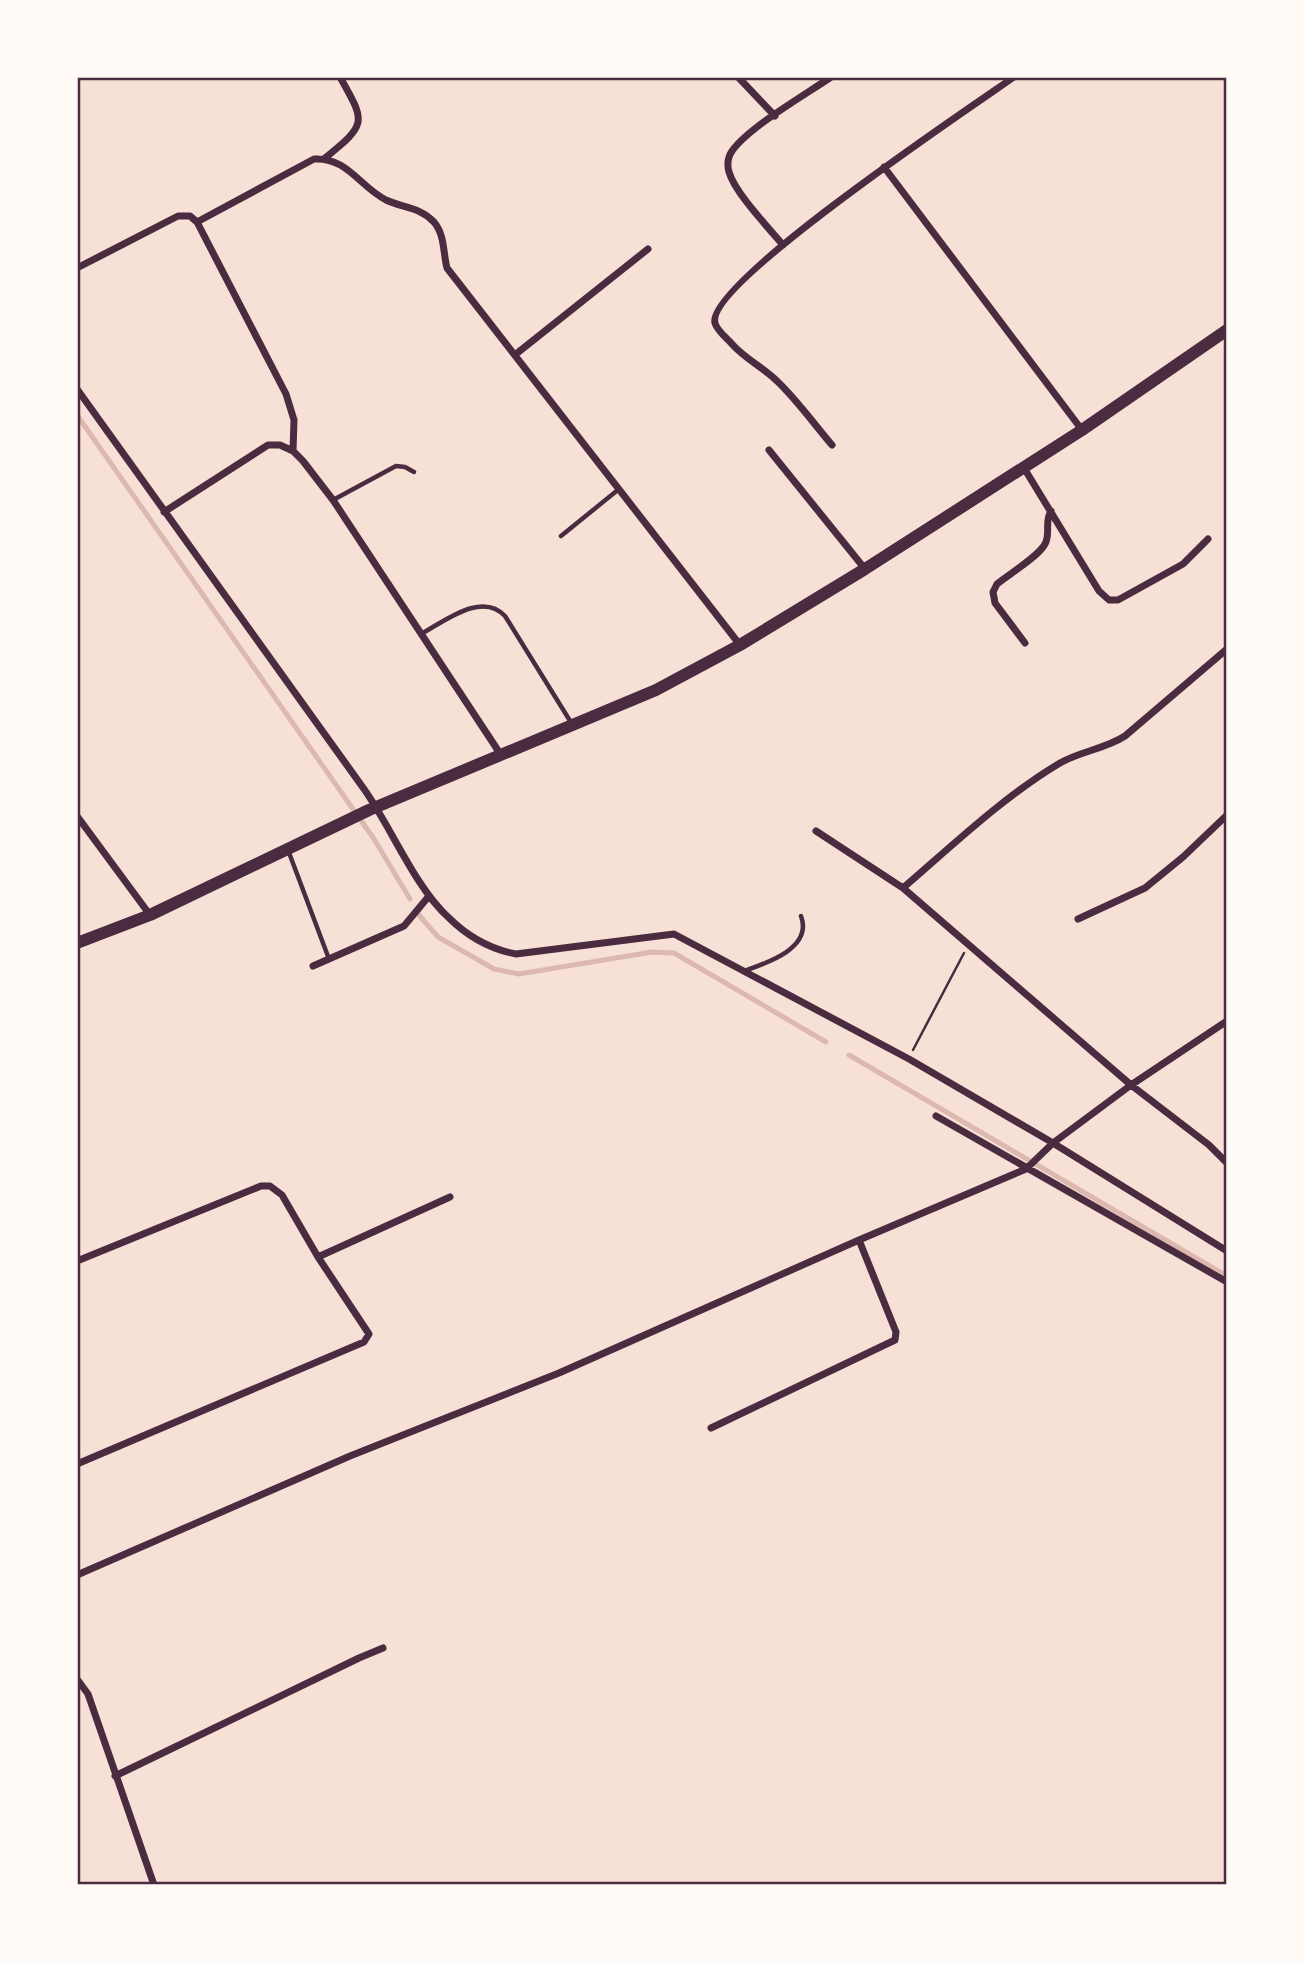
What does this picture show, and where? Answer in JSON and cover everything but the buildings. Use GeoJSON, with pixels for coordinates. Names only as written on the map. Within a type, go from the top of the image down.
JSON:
{"type":"FeatureCollection","features":[{"type":"Feature","properties":{"kind":"main road"},"geometry":{"type":"LineString","coordinates":[[77,943],[150,915],[343,822],[656,690],[740,645],[865,569],[1082,430],[1227,330]]}},
{"type":"Feature","properties":{"kind":"street"},"geometry":{"type":"LineString","coordinates":[[325,158],[353,135],[359,122],[357,109],[340,77]]}},
{"type":"Feature","properties":{"kind":"street"},"geometry":{"type":"LineString","coordinates":[[738,77],[775,116]]}},
{"type":"Feature","properties":{"kind":"street"},"geometry":{"type":"LineString","coordinates":[[783,245],[739,190],[728,170],[727,162],[737,145],[831,77]]}},
{"type":"Feature","properties":{"kind":"street"},"geometry":{"type":"LineString","coordinates":[[832,445],[779,383],[740,353],[715,322],[719,306],[783,245],[884,167],[1014,77]]}},
{"type":"Feature","properties":{"kind":"street"},"geometry":{"type":"LineString","coordinates":[[197,222],[314,159],[325,158],[350,169],[389,201],[422,212],[435,224],[442,238],[447,268],[740,645]]}},
{"type":"Feature","properties":{"kind":"street"},"geometry":{"type":"LineString","coordinates":[[884,167],[1082,430]]}},
{"type":"Feature","properties":{"kind":"street"},"geometry":{"type":"LineString","coordinates":[[77,268],[178,216],[190,216],[197,222],[286,394],[294,420],[293,451]]}},
{"type":"Feature","properties":{"kind":"street"},"geometry":{"type":"LineString","coordinates":[[516,354],[648,249]]}},
{"type":"Feature","properties":{"kind":"street"},"geometry":{"type":"LineString","coordinates":[[77,389],[373,809],[429,897],[448,918],[493,949],[516,954],[674,934],[908,1059],[1227,1251]]}},
{"type":"Feature","properties":{"kind":"street"},"geometry":{"type":"LineString","coordinates":[[164,512],[268,446],[279,445],[293,451],[332,500],[501,755]]}},
{"type":"Feature","properties":{"kind":"street"},"geometry":{"type":"LineString","coordinates":[[769,450],[865,569]]}},
{"type":"Feature","properties":{"kind":"street"},"geometry":{"type":"LineString","coordinates":[[1024,468],[1099,591],[1109,600],[1118,600],[1169,573],[1183,564],[1208,539]]}},
{"type":"Feature","properties":{"kind":"street"},"geometry":{"type":"LineString","coordinates":[[1025,643],[995,603],[993,592],[997,584],[1043,547],[1048,537],[1046,519],[1051,511]]}},
{"type":"Feature","properties":{"kind":"street"},"geometry":{"type":"LineString","coordinates":[[902,888],[1015,793],[1042,774],[1087,750],[1125,736],[1227,649]]}},
{"type":"Feature","properties":{"kind":"street"},"geometry":{"type":"LineString","coordinates":[[1078,919],[1145,888],[1183,857],[1227,814]]}},
{"type":"Feature","properties":{"kind":"street"},"geometry":{"type":"LineString","coordinates":[[77,816],[150,915]]}},
{"type":"Feature","properties":{"kind":"street"},"geometry":{"type":"LineString","coordinates":[[816,831],[902,888],[1131,1085],[1209,1145],[1227,1163]]}},
{"type":"Feature","properties":{"kind":"street"},"geometry":{"type":"LineString","coordinates":[[313,966],[404,926],[429,897]]}},
{"type":"Feature","properties":{"kind":"street"},"geometry":{"type":"LineString","coordinates":[[77,1576],[350,1456],[559,1373],[1028,1167],[1051,1145],[1131,1085],[1227,1021]]}},
{"type":"Feature","properties":{"kind":"street"},"geometry":{"type":"LineString","coordinates":[[936,1116],[1227,1282]]}},
{"type":"Feature","properties":{"kind":"street"},"geometry":{"type":"LineString","coordinates":[[77,1261],[261,1186],[270,1186],[282,1195],[318,1257],[368,1330],[366,1339],[77,1464]]}},
{"type":"Feature","properties":{"kind":"street"},"geometry":{"type":"LineString","coordinates":[[318,1257],[450,1197]]}},
{"type":"Feature","properties":{"kind":"street"},"geometry":{"type":"LineString","coordinates":[[711,1428],[895,1340],[896,1332],[859,1240]]}},
{"type":"Feature","properties":{"kind":"street"},"geometry":{"type":"LineString","coordinates":[[115,1776],[383,1648]]}},
{"type":"Feature","properties":{"kind":"street"},"geometry":{"type":"LineString","coordinates":[[77,1679],[88,1694],[154,1885]]}},
{"type":"Feature","properties":{"kind":"lane"},"geometry":{"type":"LineString","coordinates":[[332,500],[396,466],[414,472]]}},
{"type":"Feature","properties":{"kind":"lane"},"geometry":{"type":"LineString","coordinates":[[561,536],[619,488]]}},
{"type":"Feature","properties":{"kind":"lane"},"geometry":{"type":"LineString","coordinates":[[421,634],[471,608],[490,606],[499,610],[572,724]]}},
{"type":"Feature","properties":{"kind":"lane"},"geometry":{"type":"LineString","coordinates":[[288,849],[329,959]]}},
{"type":"Feature","properties":{"kind":"lane"},"geometry":{"type":"LineString","coordinates":[[744,971],[768,962],[798,942],[804,924],[801,916]]}},
{"type":"Feature","properties":{"kind":"path"},"geometry":{"type":"LineString","coordinates":[[908,1059],[968,944]]}},
{"type":"Feature","properties":{"kind":"waterway"},"geometry":{"type":"LineString","coordinates":[[77,415],[374,839],[410,899]]}},
{"type":"Feature","properties":{"kind":"waterway"},"geometry":{"type":"LineString","coordinates":[[418,914],[438,937],[494,969],[519,974],[652,952],[674,953],[826,1042]]}},
{"type":"Feature","properties":{"kind":"waterway"},"geometry":{"type":"LineString","coordinates":[[849,1055],[1227,1276]]}}]}
